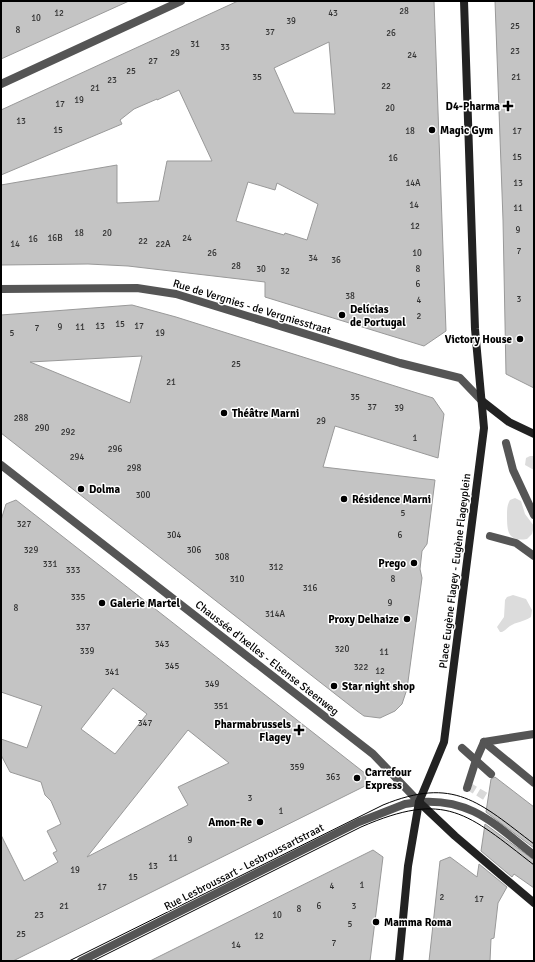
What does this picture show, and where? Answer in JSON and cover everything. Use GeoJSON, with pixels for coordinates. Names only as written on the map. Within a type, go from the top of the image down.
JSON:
{"type":"FeatureCollection","features":[{"type":"Feature","properties":{"kind":"main road","name":"Place Eugène Flagey - Eugène Flageyplein"},"geometry":{"type":"LineString","coordinates":[[399,961],[408,866],[420,802],[444,742],[484,428],[475,329],[464,1]]}},
{"type":"Feature","properties":{"kind":"main road"},"geometry":{"type":"LineString","coordinates":[[482,401],[509,422],[534,434]]}},
{"type":"Feature","properties":{"kind":"main road"},"geometry":{"type":"LineString","coordinates":[[420,802],[455,836],[534,903]]}},
{"type":"Feature","properties":{"kind":"street"},"geometry":{"type":"LineString","coordinates":[[1,84],[181,1]]}},
{"type":"Feature","properties":{"kind":"street","name":"Rue de Vergnies - de Vergniesstraat"},"geometry":{"type":"LineString","coordinates":[[1,289],[137,288],[176,294],[400,364],[460,378],[482,401]]}},
{"type":"Feature","properties":{"kind":"street"},"geometry":{"type":"LineString","coordinates":[[506,443],[513,470],[534,515]]}},
{"type":"Feature","properties":{"kind":"street","name":"Chaussée d'Ixelles - Elsense Steenweg"},"geometry":{"type":"LineString","coordinates":[[2,467],[373,754],[420,802]]}},
{"type":"Feature","properties":{"kind":"street"},"geometry":{"type":"LineString","coordinates":[[490,536],[516,543],[534,556]]}},
{"type":"Feature","properties":{"kind":"street"},"geometry":{"type":"LineString","coordinates":[[484,742],[534,734]]}},
{"type":"Feature","properties":{"kind":"street"},"geometry":{"type":"LineString","coordinates":[[467,788],[476,760],[484,742]]}},
{"type":"Feature","properties":{"kind":"street"},"geometry":{"type":"LineString","coordinates":[[484,742],[534,783]]}},
{"type":"Feature","properties":{"kind":"street"},"geometry":{"type":"LineString","coordinates":[[462,748],[491,774]]}},
{"type":"Feature","properties":{"kind":"street"},"geometry":{"type":"LineString","coordinates":[[420,802],[439,800],[465,806],[480,814],[534,855]]}},
{"type":"Feature","properties":{"kind":"street","name":"Rue Lesbroussart - Lesbroussartstraat"},"geometry":{"type":"LineString","coordinates":[[81,961],[359,822],[405,804],[420,802]]}},
{"type":"Feature","properties":{"kind":"shaded area"},"geometry":{"type":"Polygon","coordinates":[[[534,456],[534,470],[525,465],[526,458],[534,456]]]}},
{"type":"Feature","properties":{"kind":"shaded area"},"geometry":{"type":"Polygon","coordinates":[[[515,498],[521,501],[525,514],[534,526],[532,534],[527,539],[516,539],[512,537],[508,531],[508,506],[510,500],[515,498]]]}},
{"type":"Feature","properties":{"kind":"shaded area"},"geometry":{"type":"Polygon","coordinates":[[[513,595],[526,599],[532,610],[531,617],[500,632],[497,627],[504,617],[505,600],[507,597],[513,595]]]}},
{"type":"Feature","properties":{"kind":"building"},"geometry":{"type":"Polygon","coordinates":[[[1,1],[129,1],[1,59],[1,1]]]}},
{"type":"Feature","properties":{"kind":"building"},"geometry":{"type":"Polygon","coordinates":[[[238,1],[434,1],[446,331],[424,346],[265,297],[265,282],[128,266],[88,264],[1,265],[1,185],[117,165],[117,203],[159,201],[167,161],[212,161],[179,90],[134,109],[120,120],[122,124],[1,175],[1,110],[238,1]],[[329,42],[274,68],[294,113],[335,114],[329,42]],[[248,182],[236,221],[307,240],[318,204],[277,183],[275,190],[248,182]]]}},
{"type":"Feature","properties":{"kind":"building"},"geometry":{"type":"Polygon","coordinates":[[[495,1],[534,1],[534,388],[506,374],[503,220],[495,1]]]}},
{"type":"Feature","properties":{"kind":"building"},"geometry":{"type":"Polygon","coordinates":[[[132,305],[176,317],[433,398],[444,414],[438,458],[335,426],[323,467],[435,480],[427,544],[422,551],[420,569],[422,578],[407,689],[402,704],[395,711],[380,718],[364,716],[1,433],[1,315],[132,305]],[[142,356],[30,362],[130,403],[142,356]]]}},
{"type":"Feature","properties":{"kind":"building"},"geometry":{"type":"Polygon","coordinates":[[[16,500],[366,774],[365,786],[13,961],[1,961],[1,835],[24,881],[58,862],[53,853],[57,851],[47,831],[61,824],[51,801],[45,795],[41,782],[10,772],[1,755],[1,739],[27,748],[42,706],[1,692],[1,520],[6,504],[16,500]],[[113,688],[81,729],[115,754],[147,714],[113,688]],[[188,730],[87,857],[188,805],[178,787],[229,763],[188,730]]]}},
{"type":"Feature","properties":{"kind":"building"},"geometry":{"type":"Polygon","coordinates":[[[495,777],[534,807],[534,848],[486,812],[491,779],[495,777]]]}},
{"type":"Feature","properties":{"kind":"building"},"geometry":{"type":"Polygon","coordinates":[[[485,824],[534,860],[534,888],[514,874],[512,877],[481,851],[485,824]]]}},
{"type":"Feature","properties":{"kind":"building"},"geometry":{"type":"Polygon","coordinates":[[[373,850],[383,857],[370,961],[150,961],[373,850]]]}},
{"type":"Feature","properties":{"kind":"building"},"geometry":{"type":"Polygon","coordinates":[[[450,857],[477,877],[479,864],[507,887],[498,903],[494,938],[491,939],[490,961],[429,961],[440,861],[450,857]]]}},
{"type":"Feature","properties":{"kind":"tunnel"},"geometry":{"type":"LineString","coordinates":[[468,786],[488,798]]}},
{"type":"Feature","properties":{"kind":"tram line"},"geometry":{"type":"LineString","coordinates":[[69,961],[383,805],[408,797],[429,793],[447,794],[464,798],[497,816],[534,844]]}},
{"type":"Feature","properties":{"kind":"tram line"},"geometry":{"type":"LineString","coordinates":[[93,961],[361,827],[390,816],[414,810],[435,809],[454,813],[472,820],[491,832],[534,865]]}},
{"type":"Feature","properties":{"kind":"place","name":"D4-Pharma"},"geometry":{"type":"Point","coordinates":[508,106]}},
{"type":"Feature","properties":{"kind":"place","name":"Magic Gym"},"geometry":{"type":"Point","coordinates":[432,130]}},
{"type":"Feature","properties":{"kind":"place","name":"Delícias de Portugal"},"geometry":{"type":"Point","coordinates":[342,315]}},
{"type":"Feature","properties":{"kind":"place","name":"Victory House"},"geometry":{"type":"Point","coordinates":[520,339]}},
{"type":"Feature","properties":{"kind":"place","name":"Théâtre Marni"},"geometry":{"type":"Point","coordinates":[224,413]}},
{"type":"Feature","properties":{"kind":"place","name":"Dolma"},"geometry":{"type":"Point","coordinates":[81,489]}},
{"type":"Feature","properties":{"kind":"place","name":"Résidence Marni"},"geometry":{"type":"Point","coordinates":[344,499]}},
{"type":"Feature","properties":{"kind":"place","name":"Prego"},"geometry":{"type":"Point","coordinates":[414,563]}},
{"type":"Feature","properties":{"kind":"place","name":"Galerie Martel"},"geometry":{"type":"Point","coordinates":[102,603]}},
{"type":"Feature","properties":{"kind":"place","name":"Proxy Delhaize"},"geometry":{"type":"Point","coordinates":[407,619]}},
{"type":"Feature","properties":{"kind":"place","name":"Star night shop"},"geometry":{"type":"Point","coordinates":[334,686]}},
{"type":"Feature","properties":{"kind":"place","name":"Pharmabrussels Flagey"},"geometry":{"type":"Point","coordinates":[299,730]}},
{"type":"Feature","properties":{"kind":"place","name":"Carrefour Express"},"geometry":{"type":"Point","coordinates":[357,778]}},
{"type":"Feature","properties":{"kind":"place","name":"Amon-Re"},"geometry":{"type":"Point","coordinates":[260,822]}},
{"type":"Feature","properties":{"kind":"place","name":"Mamma Roma"},"geometry":{"type":"Point","coordinates":[376,922]}}]}
